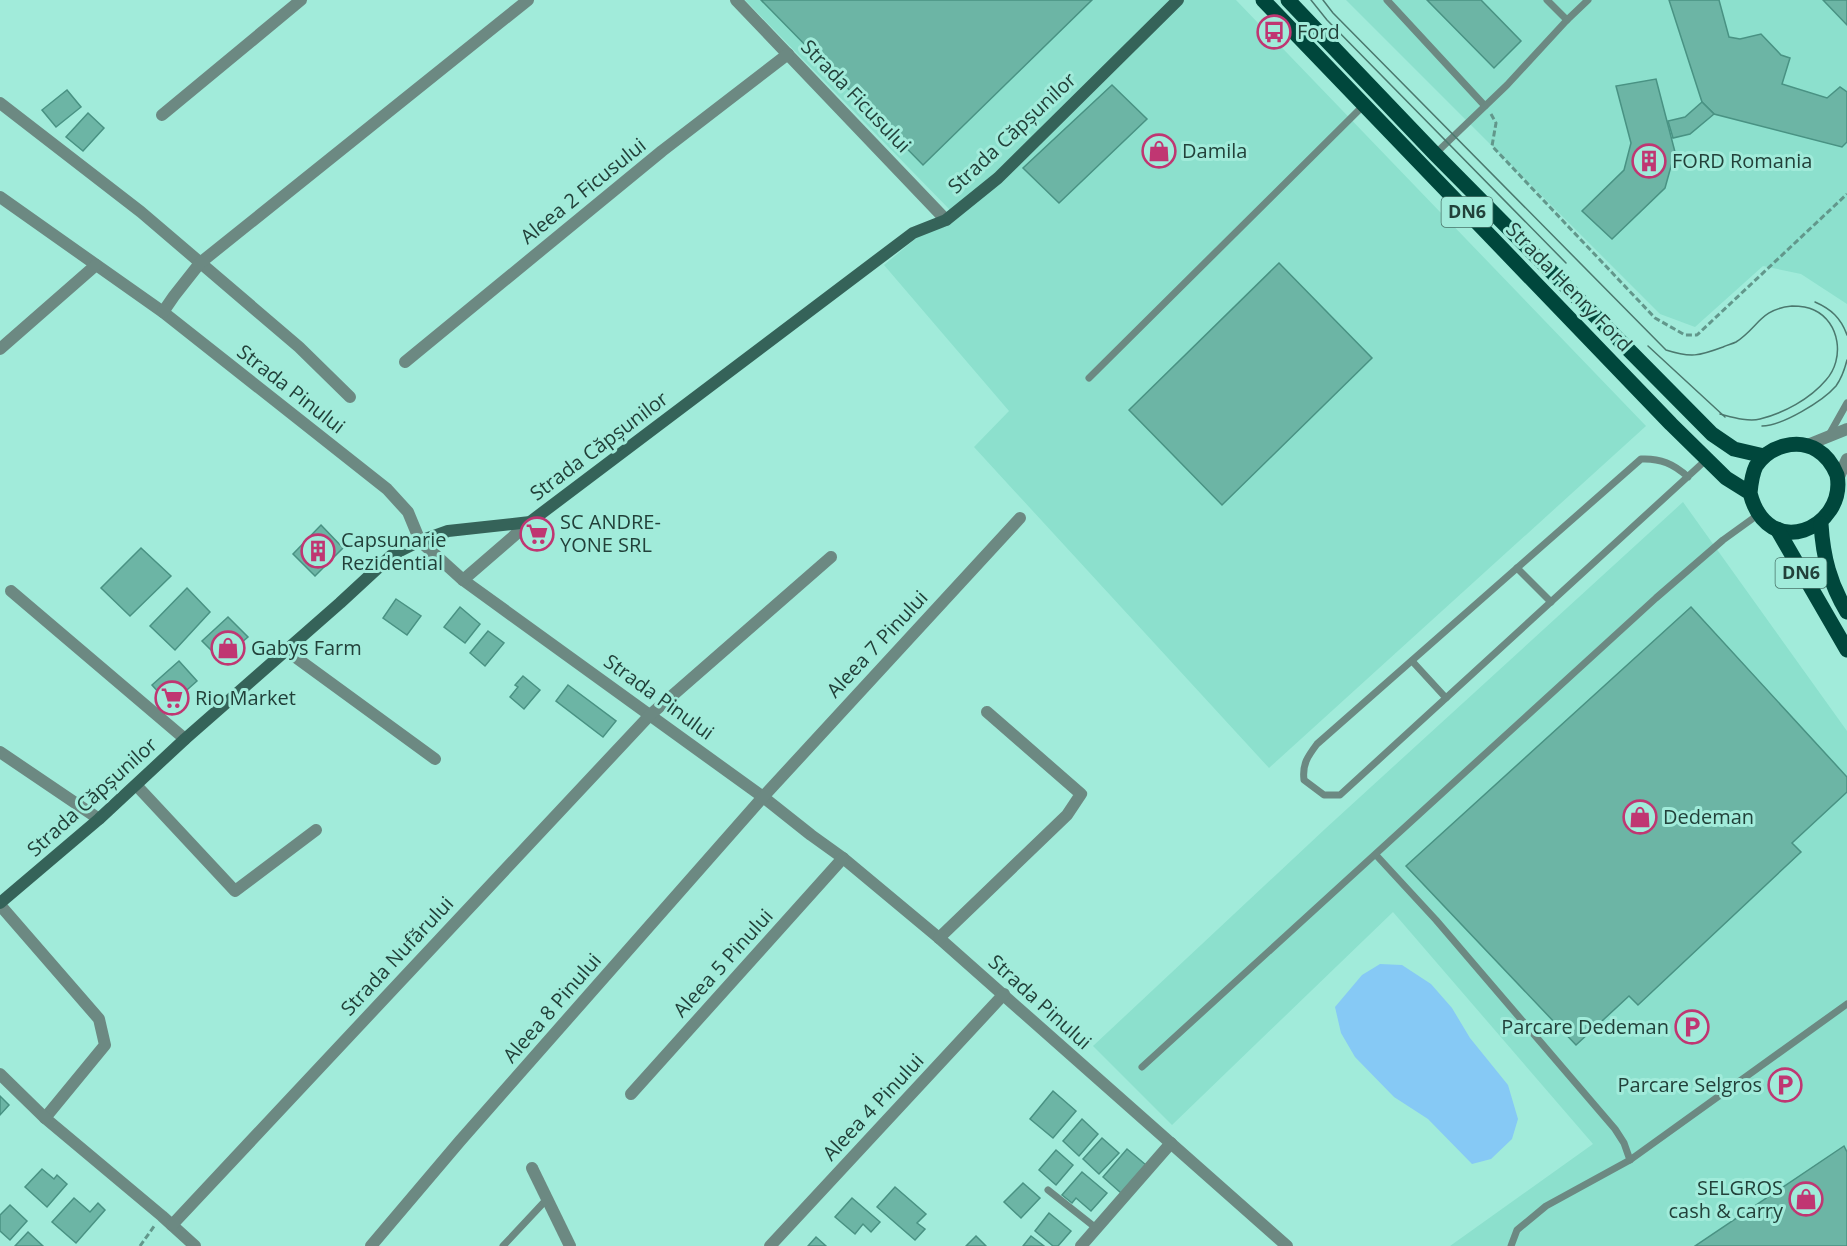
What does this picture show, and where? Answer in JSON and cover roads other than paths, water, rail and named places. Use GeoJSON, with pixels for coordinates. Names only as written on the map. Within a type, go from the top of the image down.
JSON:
{"type":"FeatureCollection","features":[{"type":"Feature","properties":{"kind":"main road","name":"Strada Henry Ford"},"geometry":{"type":"LineString","coordinates":[[1263,0],[1707,459],[1726,478],[1750,493]]}},
{"type":"Feature","properties":{"kind":"main road","name":"Strada Henry Ford"},"geometry":{"type":"LineString","coordinates":[[1288,0],[1435,154],[1712,434],[1734,448],[1764,456]]}},
{"type":"Feature","properties":{"kind":"main road"},"geometry":{"type":"LineString","coordinates":[[1750,493],[1754,473],[1764,456],[1783,446],[1805,446],[1824,456],[1833,467],[1838,479],[1839,491],[1836,504],[1821,524]]}},
{"type":"Feature","properties":{"kind":"main road","name":"DN6"},"geometry":{"type":"LineString","coordinates":[[1750,493],[1759,514],[1777,529],[1800,532],[1811,530],[1821,524],[1827,568],[1834,588],[1847,612]]}},
{"type":"Feature","properties":{"kind":"main road","name":"DN6"},"geometry":{"type":"LineString","coordinates":[[1777,529],[1847,650]]}},
{"type":"Feature","properties":{"kind":"street"},"geometry":{"type":"LineString","coordinates":[[162,115],[301,0]]}},
{"type":"Feature","properties":{"kind":"street"},"geometry":{"type":"LineString","coordinates":[[163,312],[201,263],[528,0]]}},
{"type":"Feature","properties":{"kind":"street","name":"Strada Ficusului"},"geometry":{"type":"LineString","coordinates":[[736,0],[946,220]]}},
{"type":"Feature","properties":{"kind":"street","name":"Strada Căpșunilor"},"geometry":{"type":"LineString","coordinates":[[0,904],[137,786],[185,739],[288,651],[392,555],[420,541],[448,531],[530,522],[914,233],[946,220],[998,178],[1178,0]]}},
{"type":"Feature","properties":{"kind":"street","name":"Aleea 2 Ficusului"},"geometry":{"type":"LineString","coordinates":[[405,362],[662,151],[788,54]]}},
{"type":"Feature","properties":{"kind":"street"},"geometry":{"type":"LineString","coordinates":[[0,103],[141,212],[299,347],[350,397]]}},
{"type":"Feature","properties":{"kind":"street","name":"Strada Pinului"},"geometry":{"type":"LineString","coordinates":[[0,198],[163,312],[387,489],[408,512],[420,541],[463,580],[763,796],[843,858],[1004,994],[1287,1246]]}},
{"type":"Feature","properties":{"kind":"street"},"geometry":{"type":"LineString","coordinates":[[0,349],[96,265]]}},
{"type":"Feature","properties":{"kind":"street"},"geometry":{"type":"LineString","coordinates":[[1805,446],[1847,429]]}},
{"type":"Feature","properties":{"kind":"street"},"geometry":{"type":"LineString","coordinates":[[1838,479],[1847,459]]}},
{"type":"Feature","properties":{"kind":"street","name":"Aleea 7 Pinului"},"geometry":{"type":"LineString","coordinates":[[763,796],[1020,518]]}},
{"type":"Feature","properties":{"kind":"street"},"geometry":{"type":"LineString","coordinates":[[463,580],[530,522]]}},
{"type":"Feature","properties":{"kind":"street","name":"Strada Nufărului"},"geometry":{"type":"LineString","coordinates":[[172,1225],[650,714],[831,557]]}},
{"type":"Feature","properties":{"kind":"street"},"geometry":{"type":"LineString","coordinates":[[11,591],[185,739]]}},
{"type":"Feature","properties":{"kind":"street"},"geometry":{"type":"LineString","coordinates":[[288,651],[435,759]]}},
{"type":"Feature","properties":{"kind":"street"},"geometry":{"type":"LineString","coordinates":[[939,938],[1067,815],[1081,794],[987,712]]}},
{"type":"Feature","properties":{"kind":"street"},"geometry":{"type":"LineString","coordinates":[[0,752],[99,819]]}},
{"type":"Feature","properties":{"kind":"street"},"geometry":{"type":"LineString","coordinates":[[137,786],[235,891],[316,830]]}},
{"type":"Feature","properties":{"kind":"street","name":"Aleea 8 Pinului"},"geometry":{"type":"LineString","coordinates":[[371,1246],[460,1141],[763,796]]}},
{"type":"Feature","properties":{"kind":"street","name":"Aleea 5 Pinului"},"geometry":{"type":"LineString","coordinates":[[632,1094],[843,858]]}},
{"type":"Feature","properties":{"kind":"street"},"geometry":{"type":"LineString","coordinates":[[0,904],[99,1019],[105,1045],[45,1118]]}},
{"type":"Feature","properties":{"kind":"street","name":"Aleea 4 Pinului"},"geometry":{"type":"LineString","coordinates":[[770,1246],[1004,994]]}},
{"type":"Feature","properties":{"kind":"street"},"geometry":{"type":"LineString","coordinates":[[0,1074],[45,1118],[195,1246]]}},
{"type":"Feature","properties":{"kind":"street"},"geometry":{"type":"LineString","coordinates":[[1081,1246],[1171,1143]]}},
{"type":"Feature","properties":{"kind":"street"},"geometry":{"type":"LineString","coordinates":[[532,1168],[570,1246]]}},
{"type":"Feature","properties":{"kind":"lane"},"geometry":{"type":"LineString","coordinates":[[1387,0],[1485,106]]}},
{"type":"Feature","properties":{"kind":"lane"},"geometry":{"type":"LineString","coordinates":[[1547,0],[1567,20]]}},
{"type":"Feature","properties":{"kind":"lane"},"geometry":{"type":"LineString","coordinates":[[1435,154],[1507,85],[1588,0]]}},
{"type":"Feature","properties":{"kind":"lane"},"geometry":{"type":"LineString","coordinates":[[1089,378],[1364,105]]}},
{"type":"Feature","properties":{"kind":"lane"},"geometry":{"type":"LineString","coordinates":[[1829,436],[1847,403]]}},
{"type":"Feature","properties":{"kind":"lane"},"geometry":{"type":"LineString","coordinates":[[1688,477],[1675,465],[1641,459],[1317,744],[1303,769],[1304,780],[1324,795],[1340,795],[1688,477],[1707,459]]}},
{"type":"Feature","properties":{"kind":"lane"},"geometry":{"type":"LineString","coordinates":[[1142,1067],[1656,598],[1723,540],[1759,514]]}},
{"type":"Feature","properties":{"kind":"lane"},"geometry":{"type":"LineString","coordinates":[[1517,568],[1551,602]]}},
{"type":"Feature","properties":{"kind":"lane"},"geometry":{"type":"LineString","coordinates":[[1412,661],[1446,698]]}},
{"type":"Feature","properties":{"kind":"lane"},"geometry":{"type":"LineString","coordinates":[[1376,855],[1436,920],[1615,1129],[1624,1143],[1630,1160]]}},
{"type":"Feature","properties":{"kind":"lane"},"geometry":{"type":"LineString","coordinates":[[1510,1246],[1516,1230],[1546,1206],[1630,1160],[1847,1004]]}},
{"type":"Feature","properties":{"kind":"lane"},"geometry":{"type":"LineString","coordinates":[[1048,1190],[1096,1228]]}},
{"type":"Feature","properties":{"kind":"lane"},"geometry":{"type":"LineString","coordinates":[[503,1246],[547,1199]]}},
{"type":"Feature","properties":{"kind":"water"},"geometry":{"type":"Polygon","coordinates":[[[1380,964],[1402,965],[1431,984],[1452,1008],[1470,1038],[1508,1085],[1518,1119],[1512,1139],[1491,1159],[1472,1164],[1428,1119],[1394,1097],[1355,1057],[1341,1033],[1335,1007],[1362,975],[1380,964]]]}},
{"type":"Feature","properties":{"kind":"tram line"},"geometry":{"type":"LineString","coordinates":[[1311,0],[1327,20],[1566,263]]}},
{"type":"Feature","properties":{"kind":"tram line"},"geometry":{"type":"LineString","coordinates":[[1323,0],[1333,13],[1666,350],[1689,355],[1715,350],[1736,342],[1766,315],[1792,306],[1814,310],[1830,323],[1837,342],[1836,362],[1820,387],[1787,409],[1760,419],[1745,420],[1720,414]]}},
{"type":"Feature","properties":{"kind":"tram line"},"geometry":{"type":"LineString","coordinates":[[1815,302],[1835,315],[1847,335]]}},
{"type":"Feature","properties":{"kind":"tram line"},"geometry":{"type":"LineString","coordinates":[[1648,346],[1725,417]]}},
{"type":"Feature","properties":{"kind":"tram line"},"geometry":{"type":"LineString","coordinates":[[1762,426],[1780,422],[1822,399],[1836,386],[1847,360]]}},
{"type":"Feature","properties":{"kind":"place","name":"Ford"},"geometry":{"type":"Point","coordinates":[1274,32]}},
{"type":"Feature","properties":{"kind":"place","name":"Damila"},"geometry":{"type":"Point","coordinates":[1159,151]}},
{"type":"Feature","properties":{"kind":"place","name":"FORD Romania"},"geometry":{"type":"Point","coordinates":[1649,161]}},
{"type":"Feature","properties":{"kind":"place","name":"SC ANDRE- YONE SRL"},"geometry":{"type":"Point","coordinates":[537,534]}},
{"type":"Feature","properties":{"kind":"place","name":"Capsunarie Rezidential"},"geometry":{"type":"Point","coordinates":[318,551]}},
{"type":"Feature","properties":{"kind":"place","name":"Gabys Farm"},"geometry":{"type":"Point","coordinates":[228,648]}},
{"type":"Feature","properties":{"kind":"place","name":"Rio Market"},"geometry":{"type":"Point","coordinates":[172,698]}},
{"type":"Feature","properties":{"kind":"place","name":"Dedeman"},"geometry":{"type":"Point","coordinates":[1640,817]}},
{"type":"Feature","properties":{"kind":"place","name":"Parcare Dedeman"},"geometry":{"type":"Point","coordinates":[1692,1027]}},
{"type":"Feature","properties":{"kind":"place","name":"Parcare Selgros"},"geometry":{"type":"Point","coordinates":[1785,1085]}},
{"type":"Feature","properties":{"kind":"place","name":"SELGROS cash & carry"},"geometry":{"type":"Point","coordinates":[1806,1199]}}]}
